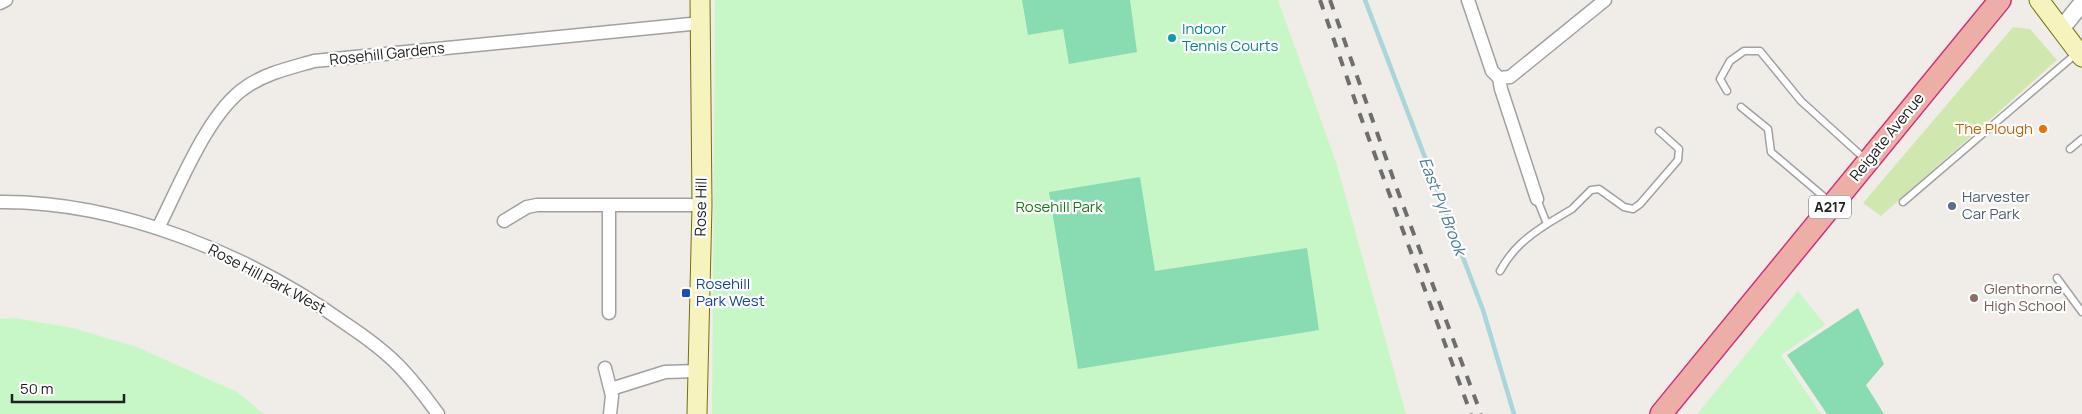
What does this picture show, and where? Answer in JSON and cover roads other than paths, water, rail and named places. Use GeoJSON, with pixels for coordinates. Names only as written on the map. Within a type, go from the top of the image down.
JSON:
{"type":"FeatureCollection","features":[{"type":"Feature","properties":{"kind":"highway","name":"Reigate Avenue"},"geometry":{"type":"LineString","coordinates":[[1661,414],[2000,0]]}},
{"type":"Feature","properties":{"kind":"main road","name":"Rose Hill"},"geometry":{"type":"LineString","coordinates":[[697,414],[702,205],[700,0]]}},
{"type":"Feature","properties":{"kind":"main road"},"geometry":{"type":"LineString","coordinates":[[2039,0],[2062,28],[2080,55]]}},
{"type":"Feature","properties":{"kind":"street"},"geometry":{"type":"LineString","coordinates":[[0,3],[6,0]]}},
{"type":"Feature","properties":{"kind":"street"},"geometry":{"type":"LineString","coordinates":[[1468,0],[1492,71],[1500,78],[1510,77],[1605,0]]}},
{"type":"Feature","properties":{"kind":"street"},"geometry":{"type":"LineString","coordinates":[[2062,28],[2080,9]]}},
{"type":"Feature","properties":{"kind":"street","name":"Rosehill Gardens"},"geometry":{"type":"LineString","coordinates":[[158,228],[208,131],[225,105],[246,87],[274,72],[314,61],[701,23]]}},
{"type":"Feature","properties":{"kind":"street"},"geometry":{"type":"LineString","coordinates":[[1500,78],[1500,89],[1537,199]]}},
{"type":"Feature","properties":{"kind":"street","name":"Rose Hill Park West"},"geometry":{"type":"LineString","coordinates":[[0,202],[62,207],[158,228],[233,258],[307,297],[374,344],[397,363],[422,391],[438,414]]}},
{"type":"Feature","properties":{"kind":"street"},"geometry":{"type":"LineString","coordinates":[[609,205],[609,313]]}},
{"type":"Feature","properties":{"kind":"street"},"geometry":{"type":"LineString","coordinates":[[504,221],[527,207],[702,205]]}},
{"type":"Feature","properties":{"kind":"street"},"geometry":{"type":"LineString","coordinates":[[605,368],[611,389],[610,414]]}},
{"type":"Feature","properties":{"kind":"street"},"geometry":{"type":"LineString","coordinates":[[611,389],[665,372],[698,371]]}},
{"type":"Feature","properties":{"kind":"lane"},"geometry":{"type":"LineString","coordinates":[[1727,91],[1720,79],[1730,61],[1744,51],[1760,51],[1801,102],[1868,162]]}},
{"type":"Feature","properties":{"kind":"lane"},"geometry":{"type":"LineString","coordinates":[[1903,202],[2080,55]]}},
{"type":"Feature","properties":{"kind":"lane"},"geometry":{"type":"LineString","coordinates":[[1741,107],[1768,130],[1771,152],[1832,204]]}},
{"type":"Feature","properties":{"kind":"lane"},"geometry":{"type":"LineString","coordinates":[[1500,271],[1507,258],[1525,238],[1572,209],[1591,190],[1599,189],[1627,209],[1633,209],[1640,204],[1678,160],[1680,154],[1679,149],[1660,132]]}},
{"type":"Feature","properties":{"kind":"lane"},"geometry":{"type":"LineString","coordinates":[[2070,149],[2082,139]]}},
{"type":"Feature","properties":{"kind":"lane"},"geometry":{"type":"LineString","coordinates":[[1537,199],[1547,224]]}},
{"type":"Feature","properties":{"kind":"lane"},"geometry":{"type":"LineString","coordinates":[[2057,278],[2082,312]]}},
{"type":"Feature","properties":{"kind":"waterway","name":"East Pyl Brook"},"geometry":{"type":"LineString","coordinates":[[1365,0],[1483,310],[1514,414]]}},
{"type":"Feature","properties":{"kind":"railway"},"geometry":{"type":"LineString","coordinates":[[1320,0],[1359,112],[1471,414]]}},
{"type":"Feature","properties":{"kind":"railway"},"geometry":{"type":"LineString","coordinates":[[1330,0],[1397,189],[1481,414]]}},
{"type":"Feature","properties":{"kind":"place","name":"Indoor Tennis Courts"},"geometry":{"type":"Point","coordinates":[1172,38]}},
{"type":"Feature","properties":{"kind":"place","name":"The Plough"},"geometry":{"type":"Point","coordinates":[2043,129]}},
{"type":"Feature","properties":{"kind":"place","name":"Harvester Car Park"},"geometry":{"type":"Point","coordinates":[1952,206]}},
{"type":"Feature","properties":{"kind":"place","name":"Rosehill Park West"},"geometry":{"type":"Point","coordinates":[686,293]}},
{"type":"Feature","properties":{"kind":"place","name":"Glenthorne High School"},"geometry":{"type":"Point","coordinates":[1974,298]}},
{"type":"Feature","properties":{"kind":"park label","name":"Rosehill Park"},"geometry":{"type":"Point","coordinates":[1059,207]}}]}
